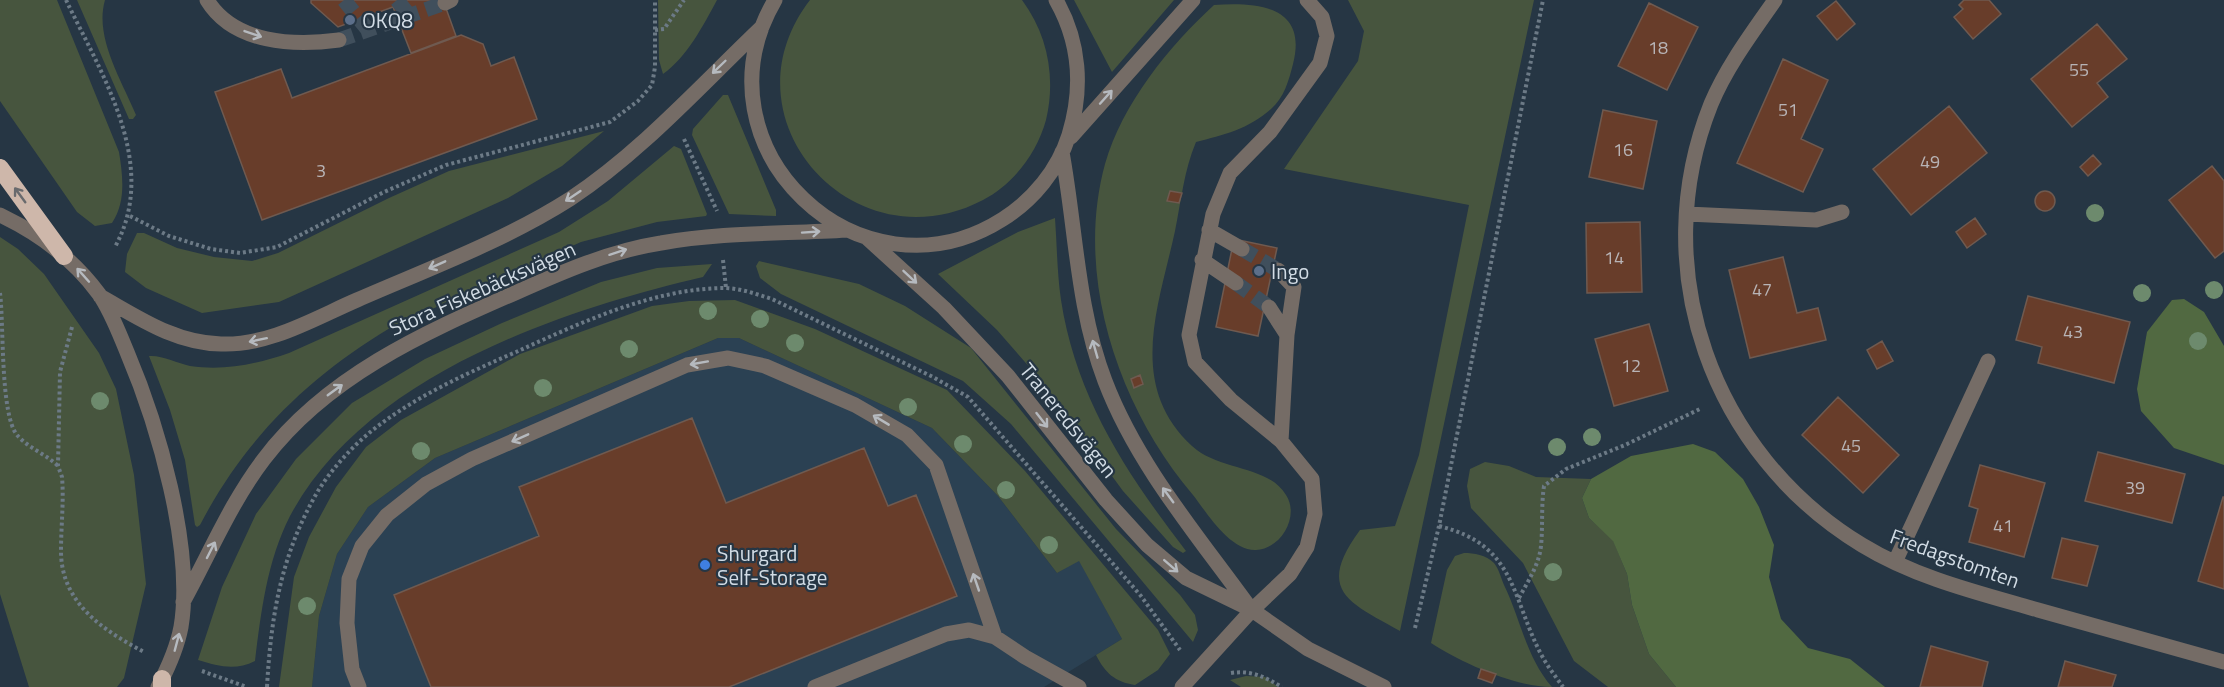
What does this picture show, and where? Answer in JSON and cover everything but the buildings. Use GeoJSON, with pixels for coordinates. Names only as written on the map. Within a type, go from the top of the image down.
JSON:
{"type":"FeatureCollection","features":[{"type":"Feature","properties":{"kind":"highway"},"geometry":{"type":"LineString","coordinates":[[0,168],[64,256]]}},
{"type":"Feature","properties":{"kind":"street"},"geometry":{"type":"LineString","coordinates":[[207,0],[225,20],[250,35],[310,44],[339,40]]}},
{"type":"Feature","properties":{"kind":"street"},"geometry":{"type":"LineString","coordinates":[[1056,0],[1070,32],[1078,76],[1074,120],[1065,147]]}},
{"type":"Feature","properties":{"kind":"street"},"geometry":{"type":"LineString","coordinates":[[770,4],[756,48],[752,92],[760,135],[775,164],[794,191],[810,207],[847,230],[892,244],[918,245],[969,236],[992,226],[1014,212],[1033,195],[1065,147],[1192,0]]}},
{"type":"Feature","properties":{"kind":"street"},"geometry":{"type":"LineString","coordinates":[[1182,687],[1252,610],[1290,574],[1307,547],[1315,514],[1312,479],[1281,441],[1231,400],[1195,362],[1189,335],[1213,214],[1230,173],[1270,132],[1320,63],[1327,36],[1322,17],[1306,0]]}},
{"type":"Feature","properties":{"kind":"street","name":"Fredagstomten"},"geometry":{"type":"LineString","coordinates":[[1775,0],[1742,46],[1712,103],[1695,155],[1687,214],[1691,304],[1707,360],[1724,397],[1756,451],[1785,485],[1821,517],[1863,546],[1895,562],[1972,591],[2224,662]]}},
{"type":"Feature","properties":{"kind":"street","name":"Stora Fiskebäcksvägen"},"geometry":{"type":"LineString","coordinates":[[100,296],[159,330],[185,339],[222,344],[268,338],[433,267],[542,215],[626,157],[762,27]]}},
{"type":"Feature","properties":{"kind":"street","name":"Traneredsvägen"},"geometry":{"type":"LineString","coordinates":[[1065,147],[1083,299],[1104,380],[1114,404],[1158,482],[1252,610]]}},
{"type":"Feature","properties":{"kind":"street"},"geometry":{"type":"LineString","coordinates":[[1687,214],[1816,220],[1842,212]]}},
{"type":"Feature","properties":{"kind":"street"},"geometry":{"type":"LineString","coordinates":[[0,215],[40,238],[64,256],[100,296],[121,337],[154,422],[175,511],[183,602],[176,646],[161,684]]}},
{"type":"Feature","properties":{"kind":"street","name":"Stora Fiskebäcksvägen"},"geometry":{"type":"LineString","coordinates":[[183,602],[234,506],[263,460],[290,429],[327,395],[412,340],[459,317],[602,257],[663,242],[847,230]]}},
{"type":"Feature","properties":{"kind":"street"},"geometry":{"type":"LineString","coordinates":[[1209,230],[1242,249]]}},
{"type":"Feature","properties":{"kind":"street","name":"Traneredsvägen"},"geometry":{"type":"LineString","coordinates":[[867,238],[944,308],[1008,376],[1106,500],[1148,545],[1186,578],[1252,610],[1308,649],[1384,687]]}},
{"type":"Feature","properties":{"kind":"street"},"geometry":{"type":"LineString","coordinates":[[1202,261],[1236,284]]}},
{"type":"Feature","properties":{"kind":"street"},"geometry":{"type":"LineString","coordinates":[[1278,270],[1294,287],[1287,335],[1281,441]]}},
{"type":"Feature","properties":{"kind":"street"},"geometry":{"type":"LineString","coordinates":[[1269,307],[1287,335]]}},
{"type":"Feature","properties":{"kind":"street"},"geometry":{"type":"LineString","coordinates":[[359,687],[352,669],[347,623],[349,579],[362,546],[387,515],[426,484],[472,459],[687,365],[728,358],[765,366],[855,405],[906,435],[936,465],[995,637]]}},
{"type":"Feature","properties":{"kind":"street"},"geometry":{"type":"LineString","coordinates":[[1895,562],[1988,361]]}},
{"type":"Feature","properties":{"kind":"street"},"geometry":{"type":"LineString","coordinates":[[815,687],[946,634],[969,630],[995,637],[1025,657],[1079,687]]}},
{"type":"Feature","properties":{"kind":"path"},"geometry":{"type":"LineString","coordinates":[[66,0],[123,127],[133,165],[130,216],[116,247]]}},
{"type":"Feature","properties":{"kind":"path"},"geometry":{"type":"LineString","coordinates":[[130,216],[169,236],[211,249],[240,254],[277,246],[384,192],[446,165],[610,122],[638,100],[652,85],[655,0]]}},
{"type":"Feature","properties":{"kind":"path"},"geometry":{"type":"LineString","coordinates":[[655,30],[664,28],[684,0]]}},
{"type":"Feature","properties":{"kind":"path"},"geometry":{"type":"LineString","coordinates":[[1415,628],[1438,526],[1543,0]]}},
{"type":"Feature","properties":{"kind":"path"},"geometry":{"type":"LineString","coordinates":[[652,85],[660,91],[672,113],[717,211],[726,288]]}},
{"type":"Feature","properties":{"kind":"path"},"geometry":{"type":"LineString","coordinates":[[267,687],[269,645],[279,583],[293,539],[319,490],[349,452],[370,432],[461,376],[560,332],[615,311],[669,296],[726,288],[772,299],[933,377],[968,397],[1142,596],[1179,650]]}},
{"type":"Feature","properties":{"kind":"path"},"geometry":{"type":"LineString","coordinates":[[0,293],[4,327],[3,364],[10,421],[16,435],[58,466]]}},
{"type":"Feature","properties":{"kind":"path"},"geometry":{"type":"LineString","coordinates":[[72,327],[60,372],[58,466],[63,492],[61,553],[71,591],[95,623],[144,652]]}},
{"type":"Feature","properties":{"kind":"path"},"geometry":{"type":"LineString","coordinates":[[1519,598],[1537,564],[1541,546],[1541,508],[1544,486],[1566,469],[1625,445],[1724,397]]}},
{"type":"Feature","properties":{"kind":"path"},"geometry":{"type":"LineString","coordinates":[[1438,526],[1462,531],[1493,554],[1511,579],[1542,656],[1563,687]]}},
{"type":"Feature","properties":{"kind":"path"},"geometry":{"type":"LineString","coordinates":[[202,671],[247,687]]}},
{"type":"Feature","properties":{"kind":"path"},"geometry":{"type":"LineString","coordinates":[[1224,675],[1247,672],[1263,676],[1282,687]]}},
{"type":"Feature","properties":{"kind":"shaded area"},"geometry":{"type":"Polygon","coordinates":[[[718,338],[739,338],[932,428],[998,496],[1057,573],[1079,560],[1122,639],[1044,687],[312,687],[319,616],[337,554],[368,507],[435,458],[718,338]]]}},
{"type":"Feature","properties":{"kind":"green space"},"geometry":{"type":"Polygon","coordinates":[[[0,0],[57,0],[119,152],[121,198],[120,207],[112,223],[95,226],[77,212],[0,101],[0,0]]]}},
{"type":"Feature","properties":{"kind":"green space"},"geometry":{"type":"Polygon","coordinates":[[[77,0],[105,0],[103,29],[106,44],[136,115],[133,119],[129,119],[77,0]]]}},
{"type":"Feature","properties":{"kind":"green space"},"geometry":{"type":"Polygon","coordinates":[[[658,0],[717,0],[687,50],[663,74],[659,60],[658,0]]]}},
{"type":"Feature","properties":{"kind":"green space"},"geometry":{"type":"Polygon","coordinates":[[[810,0],[1022,0],[1031,13],[1044,42],[1048,57],[1050,88],[1049,104],[1042,132],[1030,156],[1014,177],[983,200],[935,216],[888,214],[847,198],[814,170],[790,133],[780,91],[786,45],[810,0]]]}},
{"type":"Feature","properties":{"kind":"green space"},"geometry":{"type":"Polygon","coordinates":[[[1074,0],[1174,0],[1112,72],[1074,0]]]}},
{"type":"Feature","properties":{"kind":"green space"},"geometry":{"type":"Polygon","coordinates":[[[1348,0],[1534,0],[1400,631],[1366,612],[1344,593],[1339,581],[1340,567],[1360,530],[1395,526],[1419,455],[1469,205],[1284,169],[1358,61],[1364,31],[1348,0]]]}},
{"type":"Feature","properties":{"kind":"green space"},"geometry":{"type":"Polygon","coordinates":[[[1214,5],[1262,7],[1286,19],[1293,30],[1296,45],[1293,64],[1283,94],[1276,105],[1263,116],[1235,130],[1196,142],[1186,175],[1156,315],[1153,371],[1159,397],[1172,422],[1192,446],[1216,460],[1268,478],[1286,495],[1291,512],[1286,530],[1273,544],[1256,550],[1246,549],[1237,544],[1220,530],[1167,460],[1144,422],[1124,382],[1110,339],[1100,295],[1095,251],[1097,207],[1105,164],[1123,120],[1135,98],[1164,58],[1214,5]]]}},
{"type":"Feature","properties":{"kind":"green space"},"geometry":{"type":"Polygon","coordinates":[[[723,95],[728,95],[776,210],[776,216],[729,214],[692,135],[693,129],[723,95]]]}},
{"type":"Feature","properties":{"kind":"green space"},"geometry":{"type":"Polygon","coordinates":[[[604,131],[562,166],[508,198],[279,302],[202,313],[146,288],[125,272],[127,254],[137,233],[144,233],[177,248],[214,257],[252,261],[278,253],[449,171],[604,131]]]}},
{"type":"Feature","properties":{"kind":"green space"},"geometry":{"type":"Polygon","coordinates":[[[674,146],[681,149],[706,216],[657,222],[581,242],[390,328],[360,347],[305,389],[281,413],[237,465],[217,494],[200,525],[197,527],[195,525],[185,460],[170,410],[149,356],[190,366],[216,368],[253,363],[289,353],[559,232],[608,201],[674,146]]]}},
{"type":"Feature","properties":{"kind":"green space"},"geometry":{"type":"Polygon","coordinates":[[[1055,218],[1061,300],[1068,336],[1079,370],[1092,402],[1124,464],[1186,551],[1183,553],[1173,547],[1123,491],[1045,385],[997,330],[938,274],[1018,232],[1055,218]]]}},
{"type":"Feature","properties":{"kind":"green space"},"geometry":{"type":"Polygon","coordinates":[[[0,237],[18,249],[44,274],[99,353],[116,389],[134,475],[146,584],[124,678],[117,687],[29,687],[0,594],[0,237]]]}},
{"type":"Feature","properties":{"kind":"green space"},"geometry":{"type":"Polygon","coordinates":[[[759,261],[859,284],[905,306],[971,348],[1116,529],[1180,595],[1195,615],[1198,630],[1193,642],[1011,424],[963,381],[781,294],[760,278],[756,266],[759,261]]]}},
{"type":"Feature","properties":{"kind":"green space"},"geometry":{"type":"Polygon","coordinates":[[[712,264],[703,277],[588,309],[528,331],[470,357],[415,388],[366,424],[323,467],[290,516],[282,533],[270,569],[255,661],[233,667],[198,660],[222,587],[256,514],[296,459],[352,403],[425,359],[502,323],[601,282],[657,268],[712,264]]]}},
{"type":"Feature","properties":{"kind":"green space"},"geometry":{"type":"Polygon","coordinates":[[[2184,299],[2204,312],[2224,346],[2224,465],[2174,448],[2141,411],[2137,389],[2147,332],[2172,300],[2184,299]]]}},
{"type":"Feature","properties":{"kind":"green space"},"geometry":{"type":"Polygon","coordinates":[[[735,300],[815,329],[947,390],[1025,471],[1158,630],[1170,654],[1158,670],[1135,685],[1122,682],[1107,672],[1096,655],[1122,639],[1079,561],[1057,573],[998,496],[932,428],[739,338],[718,338],[435,458],[368,507],[337,554],[319,616],[312,687],[279,687],[294,577],[309,537],[336,487],[366,447],[401,420],[520,354],[652,306],[689,301],[735,300]]]}},
{"type":"Feature","properties":{"kind":"green space"},"geometry":{"type":"Polygon","coordinates":[[[1693,444],[1715,452],[1743,479],[1759,507],[1774,545],[1769,577],[1781,619],[1808,648],[1850,659],[1885,687],[1676,687],[1649,654],[1632,605],[1627,574],[1613,541],[1589,518],[1582,498],[1591,479],[1631,456],[1693,444]]]}},
{"type":"Feature","properties":{"kind":"green space"},"geometry":{"type":"Polygon","coordinates":[[[1485,462],[1509,466],[1536,477],[1591,479],[1582,498],[1589,518],[1613,540],[1627,574],[1632,605],[1649,654],[1676,687],[1608,687],[1574,661],[1523,563],[1471,508],[1467,486],[1470,469],[1485,462]]]}},
{"type":"Feature","properties":{"kind":"green space"},"geometry":{"type":"Polygon","coordinates":[[[1464,553],[1484,556],[1496,565],[1530,651],[1552,687],[1522,683],[1489,672],[1431,643],[1447,570],[1455,556],[1464,553]]]}},
{"type":"Feature","properties":{"kind":"green space"},"geometry":{"type":"Polygon","coordinates":[[[1246,676],[1265,677],[1278,687],[1241,687],[1230,680],[1246,676]]]}},
{"type":"Feature","properties":{"kind":"tunnel"},"geometry":{"type":"LineString","coordinates":[[344,0],[368,30]]}},
{"type":"Feature","properties":{"kind":"tunnel"},"geometry":{"type":"LineString","coordinates":[[397,0],[409,15]]}},
{"type":"Feature","properties":{"kind":"tunnel"},"geometry":{"type":"LineString","coordinates":[[339,40],[445,3]]}},
{"type":"Feature","properties":{"kind":"tunnel"},"geometry":{"type":"LineString","coordinates":[[1242,249],[1278,270]]}},
{"type":"Feature","properties":{"kind":"tunnel"},"geometry":{"type":"LineString","coordinates":[[1236,283],[1269,307]]}},
{"type":"Feature","properties":{"kind":"place","name":"OKQ8"},"geometry":{"type":"Point","coordinates":[350,20]}},
{"type":"Feature","properties":{"kind":"place","name":"Ingo"},"geometry":{"type":"Point","coordinates":[1259,271]}},
{"type":"Feature","properties":{"kind":"place","name":"Shurgard Self-Storage"},"geometry":{"type":"Point","coordinates":[705,565]}}]}
